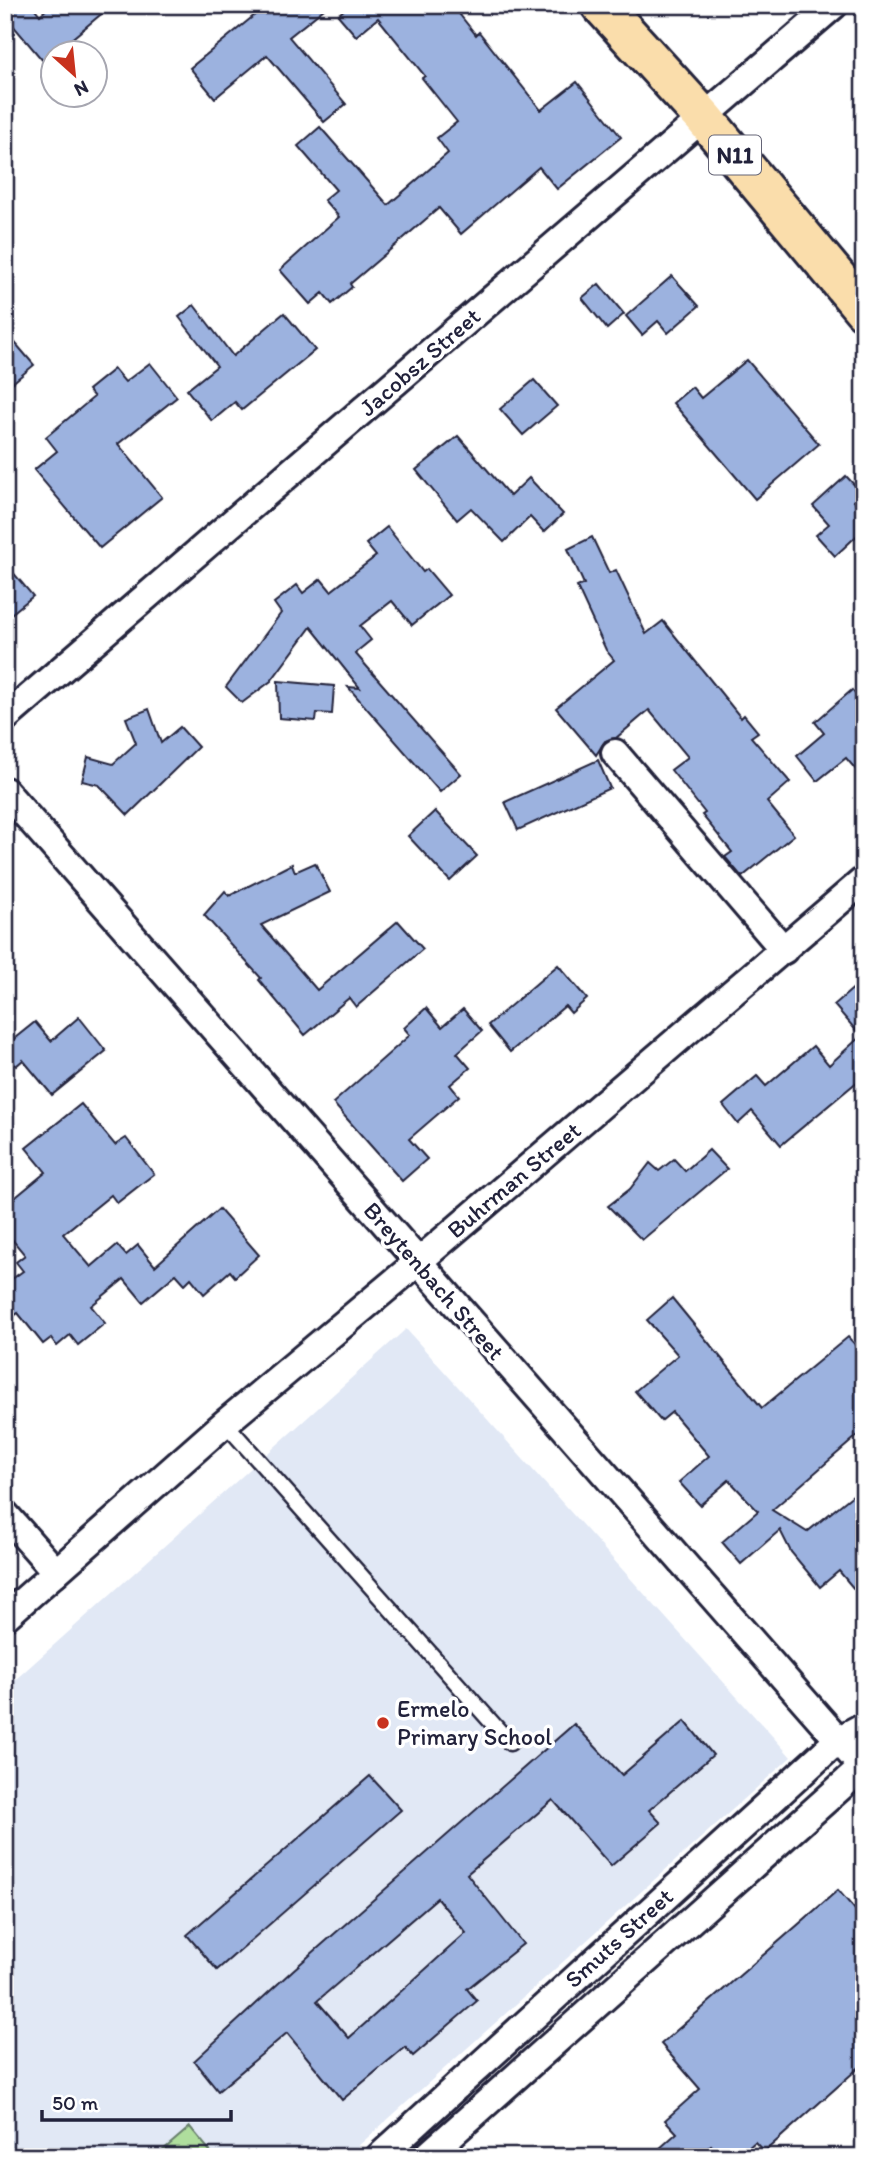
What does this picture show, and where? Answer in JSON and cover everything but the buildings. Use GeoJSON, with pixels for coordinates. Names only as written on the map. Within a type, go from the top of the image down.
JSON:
{"type":"FeatureCollection","features":[{"type":"Feature","properties":{"kind":"highway","name":"N11"},"geometry":{"type":"LineString","coordinates":[[601,5],[704,118],[864,310]]}},
{"type":"Feature","properties":{"kind":"street","name":"Jacobsz Street"},"geometry":{"type":"LineString","coordinates":[[5,719],[834,5]]}},
{"type":"Feature","properties":{"kind":"street"},"geometry":{"type":"LineString","coordinates":[[615,753],[784,950]]}},
{"type":"Feature","properties":{"kind":"street","name":"Breytenbach Street"},"geometry":{"type":"LineString","coordinates":[[5,792],[863,1768]]}},
{"type":"Feature","properties":{"kind":"street","name":"Buhrman Street"},"geometry":{"type":"LineString","coordinates":[[5,1617],[225,1423],[418,1262],[864,880]]}},
{"type":"Feature","properties":{"kind":"street"},"geometry":{"type":"LineString","coordinates":[[5,1514],[56,1572]]}},
{"type":"Feature","properties":{"kind":"street","name":"Smuts Street"},"geometry":{"type":"LineString","coordinates":[[379,2157],[838,1740],[864,1726]]}},
{"type":"Feature","properties":{"kind":"street","name":"Smuts Street"},"geometry":{"type":"LineString","coordinates":[[426,2157],[863,1768]]}},
{"type":"Feature","properties":{"kind":"lane"},"geometry":{"type":"LineString","coordinates":[[225,1423],[510,1743]]}},
{"type":"Feature","properties":{"kind":"shaded area","name":"Ermelo Primary School"},"geometry":{"type":"Polygon","coordinates":[[[406,1329],[791,1757],[346,2157],[5,2157],[5,1689],[406,1329]]]}},
{"type":"Feature","properties":{"kind":"green space"},"geometry":{"type":"Polygon","coordinates":[[[190,2127],[215,2157],[155,2157],[190,2127]]]}},
{"type":"Feature","properties":{"kind":"place","name":"Ermelo Primary School"},"geometry":{"type":"Point","coordinates":[383,1723]}}]}
